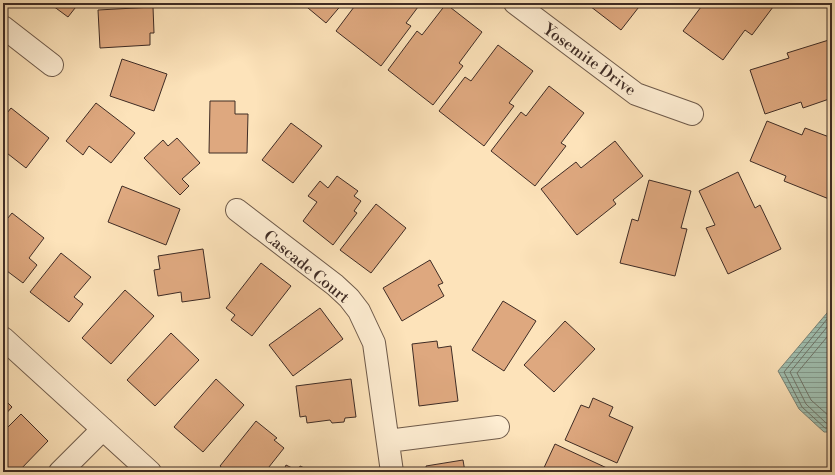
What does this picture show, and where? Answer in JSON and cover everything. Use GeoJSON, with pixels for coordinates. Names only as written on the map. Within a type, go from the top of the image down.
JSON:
{"type":"FeatureCollection","features":[{"type":"Feature","properties":{"kind":"street","name":"Yosemite Drive"},"geometry":{"type":"LineString","coordinates":[[515,3],[636,94],[692,114]]}},
{"type":"Feature","properties":{"kind":"street"},"geometry":{"type":"LineString","coordinates":[[3,27],[52,65]]}},
{"type":"Feature","properties":{"kind":"street","name":"Cascade Court"},"geometry":{"type":"LineString","coordinates":[[237,210],[335,285],[360,311],[374,343],[392,472]]}},
{"type":"Feature","properties":{"kind":"street"},"geometry":{"type":"LineString","coordinates":[[3,338],[150,472]]}},
{"type":"Feature","properties":{"kind":"street"},"geometry":{"type":"LineString","coordinates":[[388,441],[498,427]]}},
{"type":"Feature","properties":{"kind":"street"},"geometry":{"type":"LineString","coordinates":[[60,472],[102,428]]}},
{"type":"Feature","properties":{"kind":"water"},"geometry":{"type":"Polygon","coordinates":[[[832,307],[832,432],[824,432],[799,409],[778,371],[832,307]]]}},
{"type":"Feature","properties":{"kind":"building"},"geometry":{"type":"Polygon","coordinates":[[[49,3],[79,3],[68,17],[49,3]]]}},
{"type":"Feature","properties":{"kind":"building"},"geometry":{"type":"Polygon","coordinates":[[[302,3],[343,3],[326,23],[302,3]]]}},
{"type":"Feature","properties":{"kind":"building"},"geometry":{"type":"Polygon","coordinates":[[[357,3],[421,3],[406,23],[411,26],[381,66],[336,31],[357,3]]]}},
{"type":"Feature","properties":{"kind":"building"},"geometry":{"type":"Polygon","coordinates":[[[586,3],[642,3],[621,30],[586,3]]]}},
{"type":"Feature","properties":{"kind":"building"},"geometry":{"type":"Polygon","coordinates":[[[704,3],[776,3],[752,35],[745,30],[723,60],[683,31],[704,3]]]}},
{"type":"Feature","properties":{"kind":"building"},"geometry":{"type":"Polygon","coordinates":[[[446,4],[482,32],[459,63],[463,66],[433,105],[388,70],[417,31],[422,35],[446,4]]]}},
{"type":"Feature","properties":{"kind":"building"},"geometry":{"type":"Polygon","coordinates":[[[153,7],[154,33],[150,33],[150,45],[100,48],[98,10],[153,7]]]}},
{"type":"Feature","properties":{"kind":"building"},"geometry":{"type":"Polygon","coordinates":[[[832,39],[832,98],[803,108],[801,102],[765,114],[750,70],[789,58],[787,53],[832,39]]]}},
{"type":"Feature","properties":{"kind":"building"},"geometry":{"type":"Polygon","coordinates":[[[498,45],[533,71],[509,103],[514,106],[484,146],[439,111],[465,77],[471,81],[498,45]]]}},
{"type":"Feature","properties":{"kind":"building"},"geometry":{"type":"Polygon","coordinates":[[[122,59],[167,74],[154,111],[110,96],[122,59]]]}},
{"type":"Feature","properties":{"kind":"building"},"geometry":{"type":"Polygon","coordinates":[[[549,86],[584,113],[561,143],[566,146],[535,186],[491,151],[521,112],[526,116],[549,86]]]}},
{"type":"Feature","properties":{"kind":"building"},"geometry":{"type":"Polygon","coordinates":[[[210,101],[235,101],[235,114],[248,114],[247,153],[209,153],[210,101]]]}},
{"type":"Feature","properties":{"kind":"building"},"geometry":{"type":"Polygon","coordinates":[[[96,103],[135,133],[111,163],[89,146],[83,155],[66,141],[96,103]]]}},
{"type":"Feature","properties":{"kind":"building"},"geometry":{"type":"Polygon","coordinates":[[[11,108],[49,138],[26,168],[3,150],[3,118],[11,108]]]}},
{"type":"Feature","properties":{"kind":"building"},"geometry":{"type":"Polygon","coordinates":[[[767,121],[802,135],[805,128],[832,138],[832,192],[829,199],[784,181],[786,176],[750,161],[767,121]]]}},
{"type":"Feature","properties":{"kind":"building"},"geometry":{"type":"Polygon","coordinates":[[[291,123],[322,146],[293,183],[262,160],[291,123]]]}},
{"type":"Feature","properties":{"kind":"building"},"geometry":{"type":"Polygon","coordinates":[[[177,138],[200,163],[182,179],[189,186],[180,195],[144,158],[163,140],[168,146],[177,138]]]}},
{"type":"Feature","properties":{"kind":"building"},"geometry":{"type":"Polygon","coordinates":[[[615,141],[643,176],[613,200],[616,204],[577,235],[541,189],[576,162],[581,168],[615,141]]]}},
{"type":"Feature","properties":{"kind":"building"},"geometry":{"type":"Polygon","coordinates":[[[738,172],[755,208],[760,205],[781,249],[728,274],[706,228],[715,225],[699,191],[738,172]]]}},
{"type":"Feature","properties":{"kind":"building"},"geometry":{"type":"Polygon","coordinates":[[[337,176],[358,191],[354,196],[361,201],[354,211],[357,213],[333,245],[303,221],[317,202],[308,196],[320,181],[328,188],[337,176]]]}},
{"type":"Feature","properties":{"kind":"building"},"geometry":{"type":"Polygon","coordinates":[[[649,180],[691,191],[681,228],[687,229],[675,276],[620,263],[632,219],[638,221],[649,180]]]}},
{"type":"Feature","properties":{"kind":"building"},"geometry":{"type":"Polygon","coordinates":[[[122,186],[180,209],[166,245],[108,222],[122,186]]]}},
{"type":"Feature","properties":{"kind":"building"},"geometry":{"type":"Polygon","coordinates":[[[376,204],[406,228],[371,273],[340,250],[376,204]]]}},
{"type":"Feature","properties":{"kind":"building"},"geometry":{"type":"Polygon","coordinates":[[[12,213],[44,238],[29,258],[37,265],[23,283],[3,268],[3,224],[12,213]]]}},
{"type":"Feature","properties":{"kind":"building"},"geometry":{"type":"Polygon","coordinates":[[[203,249],[210,298],[182,302],[181,292],[158,296],[154,270],[160,269],[158,256],[203,249]]]}},
{"type":"Feature","properties":{"kind":"building"},"geometry":{"type":"Polygon","coordinates":[[[61,253],[91,277],[74,297],[83,304],[69,322],[30,292],[61,253]]]}},
{"type":"Feature","properties":{"kind":"building"},"geometry":{"type":"Polygon","coordinates":[[[430,260],[443,283],[438,285],[444,296],[402,321],[383,288],[430,260]]]}},
{"type":"Feature","properties":{"kind":"building"},"geometry":{"type":"Polygon","coordinates":[[[261,263],[291,286],[252,336],[231,320],[235,315],[226,308],[261,263]]]}},
{"type":"Feature","properties":{"kind":"building"},"geometry":{"type":"Polygon","coordinates":[[[125,290],[154,316],[111,364],[82,338],[125,290]]]}},
{"type":"Feature","properties":{"kind":"building"},"geometry":{"type":"Polygon","coordinates":[[[503,301],[536,321],[504,371],[472,350],[503,301]]]}},
{"type":"Feature","properties":{"kind":"building"},"geometry":{"type":"Polygon","coordinates":[[[320,308],[343,339],[293,376],[269,345],[320,308]]]}},
{"type":"Feature","properties":{"kind":"building"},"geometry":{"type":"Polygon","coordinates":[[[565,321],[595,349],[554,392],[524,365],[565,321]]]}},
{"type":"Feature","properties":{"kind":"building"},"geometry":{"type":"Polygon","coordinates":[[[171,333],[199,360],[155,406],[127,380],[171,333]]]}},
{"type":"Feature","properties":{"kind":"building"},"geometry":{"type":"Polygon","coordinates":[[[437,341],[438,348],[451,346],[458,401],[419,406],[412,344],[437,341]]]}},
{"type":"Feature","properties":{"kind":"building"},"geometry":{"type":"Polygon","coordinates":[[[216,379],[244,405],[203,452],[174,427],[216,379]]]}},
{"type":"Feature","properties":{"kind":"building"},"geometry":{"type":"Polygon","coordinates":[[[351,379],[356,417],[345,418],[344,422],[332,423],[330,420],[307,423],[306,416],[300,417],[296,386],[351,379]]]}},
{"type":"Feature","properties":{"kind":"building"},"geometry":{"type":"Polygon","coordinates":[[[3,398],[12,407],[3,417],[3,398]]]}},
{"type":"Feature","properties":{"kind":"building"},"geometry":{"type":"Polygon","coordinates":[[[593,398],[613,407],[609,416],[633,427],[617,463],[565,440],[581,405],[589,408],[593,398]]]}},
{"type":"Feature","properties":{"kind":"building"},"geometry":{"type":"Polygon","coordinates":[[[21,414],[48,441],[18,472],[3,472],[3,432],[21,414]]]}},
{"type":"Feature","properties":{"kind":"building"},"geometry":{"type":"Polygon","coordinates":[[[256,421],[277,438],[274,440],[284,448],[265,472],[227,472],[220,466],[256,421]]]}},
{"type":"Feature","properties":{"kind":"building"},"geometry":{"type":"Polygon","coordinates":[[[555,444],[609,469],[607,472],[542,472],[555,444]]]}},
{"type":"Feature","properties":{"kind":"building"},"geometry":{"type":"Polygon","coordinates":[[[463,460],[465,472],[427,472],[426,466],[463,460]]]}},
{"type":"Feature","properties":{"kind":"building"},"geometry":{"type":"Polygon","coordinates":[[[286,465],[298,471],[300,466],[313,472],[283,472],[286,465]]]}}]}
